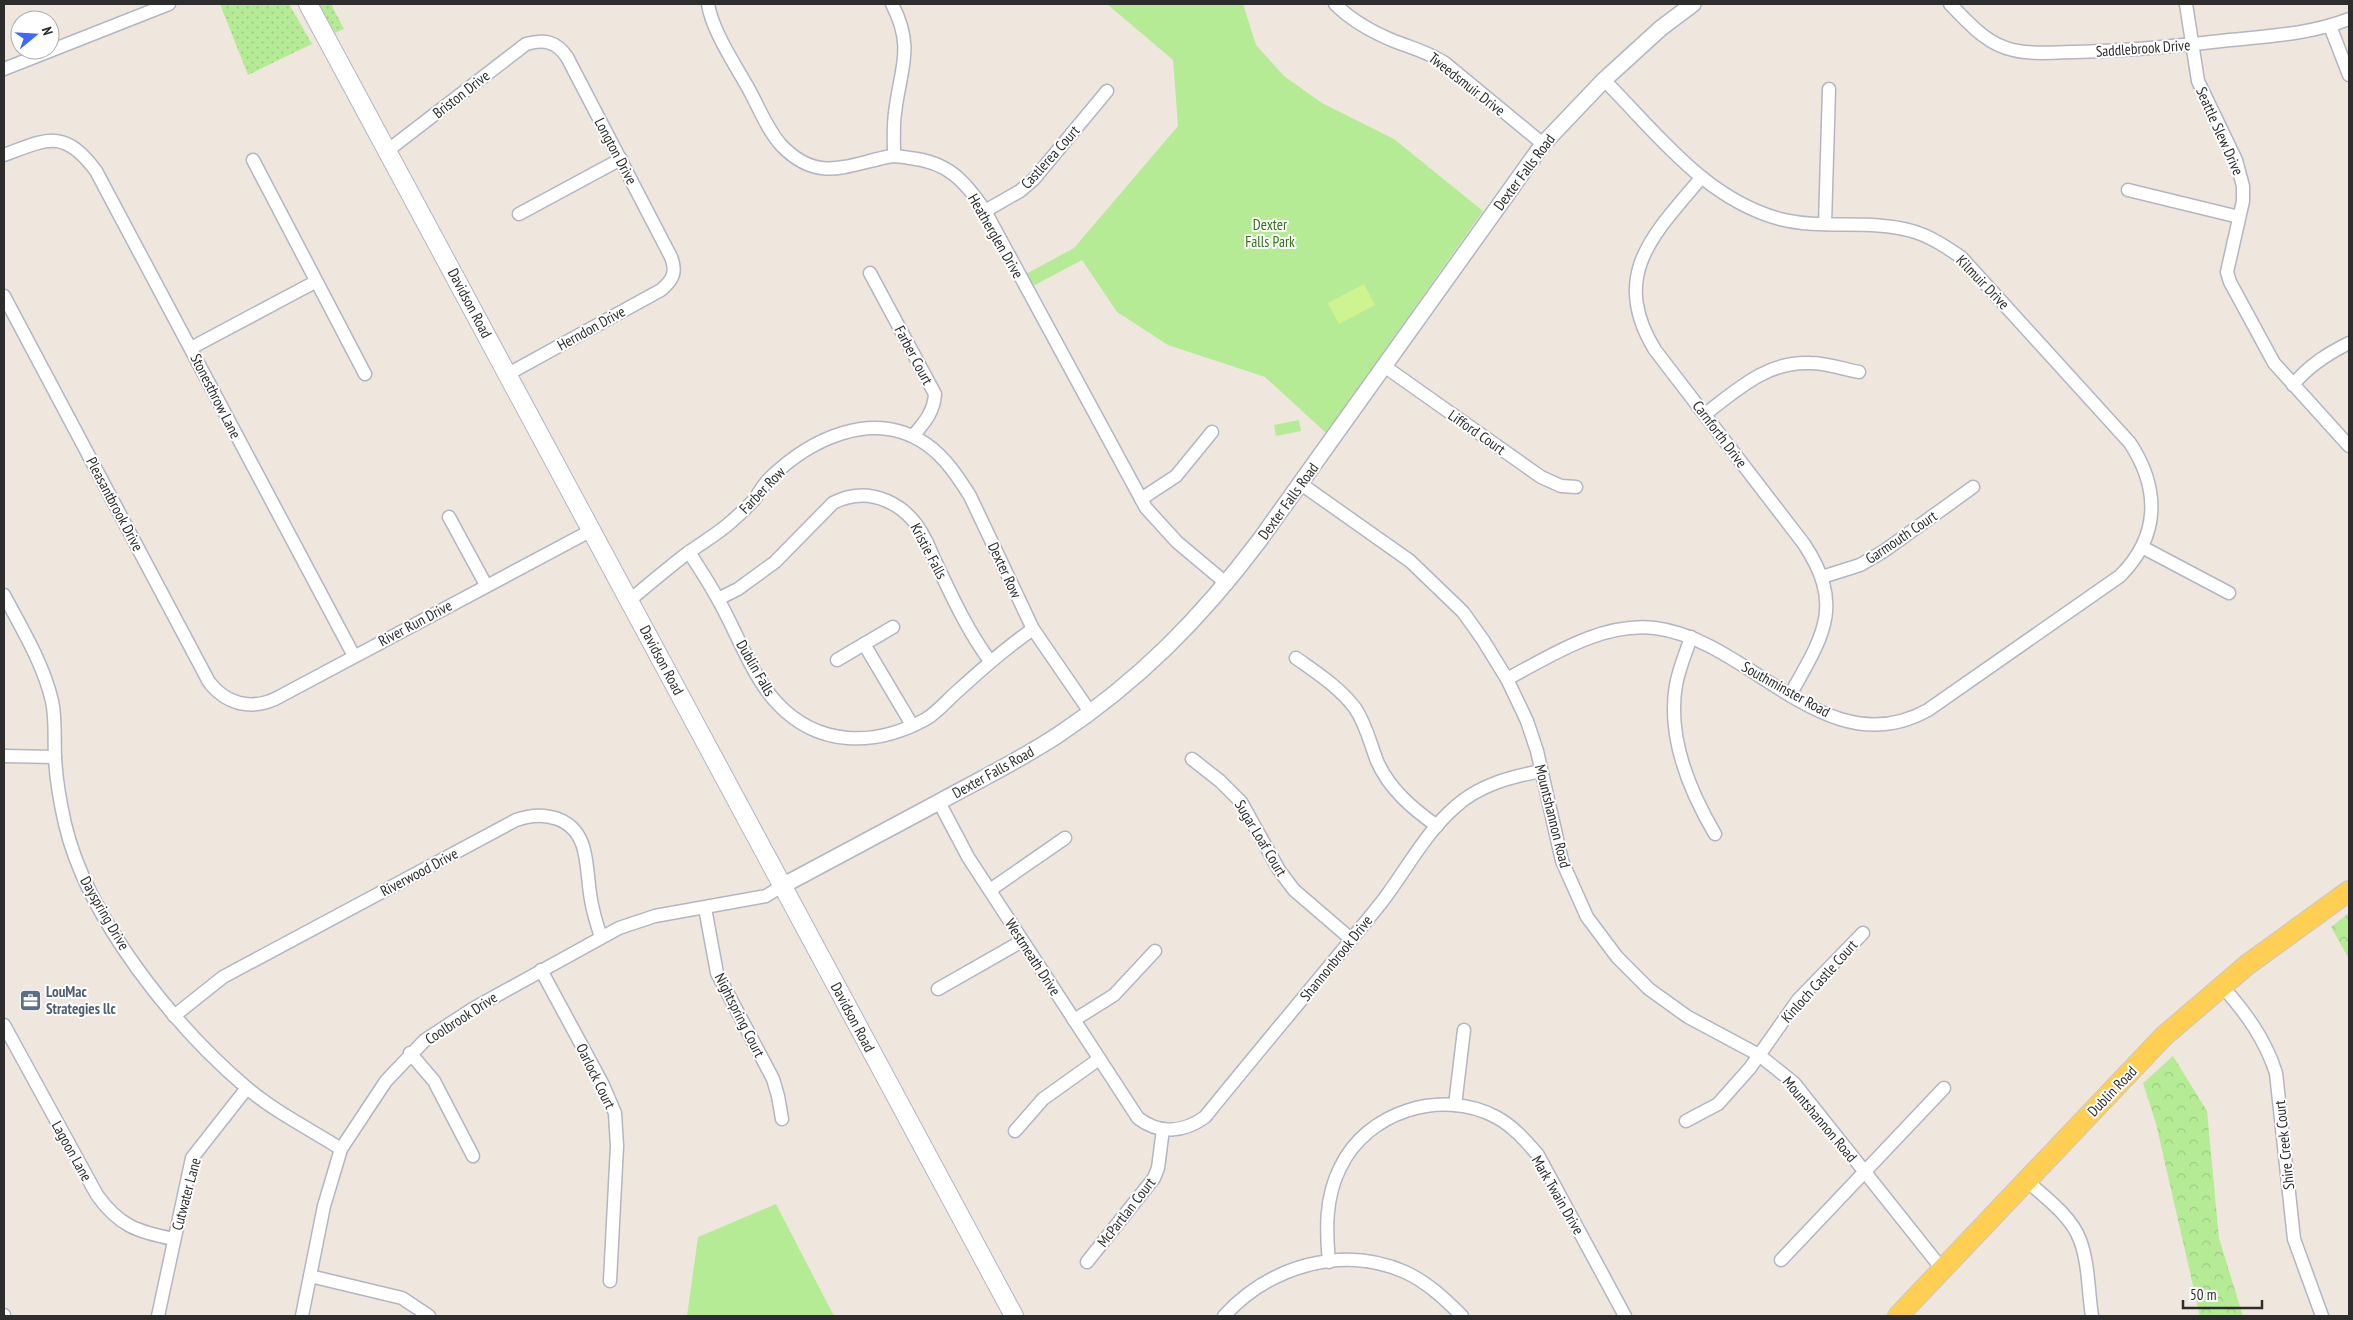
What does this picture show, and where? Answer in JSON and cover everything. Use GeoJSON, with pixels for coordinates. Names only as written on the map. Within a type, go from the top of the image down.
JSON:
{"type":"FeatureCollection","features":[{"type":"Feature","properties":{"kind":"main road","name":"Davidson Road"},"geometry":{"type":"LineString","coordinates":[[308,4],[1014,1316]]}},
{"type":"Feature","properties":{"kind":"main road","name":"Dublin Road"},"geometry":{"type":"LineString","coordinates":[[1898,1316],[2164,1036],[2222,986],[2349,891]]}},
{"type":"Feature","properties":{"kind":"street"},"geometry":{"type":"LineString","coordinates":[[4,69],[169,4]]}},
{"type":"Feature","properties":{"kind":"street","name":"Heatherglen Drive"},"geometry":{"type":"LineString","coordinates":[[708,4],[724,45],[770,129],[787,151],[809,165],[830,170],[894,156],[927,161],[950,171],[968,186],[984,211],[1141,500],[1177,542],[1227,584]]}},
{"type":"Feature","properties":{"kind":"street"},"geometry":{"type":"LineString","coordinates":[[892,4],[903,29],[906,55],[895,113],[894,156]]}},
{"type":"Feature","properties":{"kind":"street","name":"Tweedsmuir Drive"},"geometry":{"type":"LineString","coordinates":[[1335,4],[1358,24],[1394,41],[1430,53],[1445,63],[1543,144]]}},
{"type":"Feature","properties":{"kind":"street","name":"Saddlebrook Drive"},"geometry":{"type":"LineString","coordinates":[[1950,4],[1988,39],[2015,51],[2130,51],[2298,33],[2330,26],[2349,19]]}},
{"type":"Feature","properties":{"kind":"street","name":"Seattle Slew Drive"},"geometry":{"type":"LineString","coordinates":[[2186,4],[2190,44],[2198,81],[2241,173],[2242,201],[2227,272],[2230,282],[2266,351],[2293,385],[2349,446]]}},
{"type":"Feature","properties":{"kind":"street","name":"Dexter Falls Road"},"geometry":{"type":"LineString","coordinates":[[782,886],[1034,749],[1090,712],[1172,644],[1227,584],[1301,484],[1543,144],[1604,80],[1689,5]]}},
{"type":"Feature","properties":{"kind":"street"},"geometry":{"type":"LineString","coordinates":[[2330,26],[2349,76]]}},
{"type":"Feature","properties":{"kind":"street","name":"Briston Drive"},"geometry":{"type":"LineString","coordinates":[[387,151],[526,44],[536,41]]}},
{"type":"Feature","properties":{"kind":"street","name":"Longton Drive"},"geometry":{"type":"LineString","coordinates":[[536,41],[550,42],[564,52],[671,257],[674,266],[672,280]]}},
{"type":"Feature","properties":{"kind":"street","name":"Kilmuir Drive"},"geometry":{"type":"LineString","coordinates":[[1604,80],[1702,178],[1720,192],[1761,213],[1782,220],[1911,230],[1938,242],[1972,267],[2124,436],[2137,454],[2148,477],[2152,503],[2150,525],[2142,547]]}},
{"type":"Feature","properties":{"kind":"street"},"geometry":{"type":"LineString","coordinates":[[1825,224],[1829,89]]}},
{"type":"Feature","properties":{"kind":"street","name":"Castlerea Court"},"geometry":{"type":"LineString","coordinates":[[984,211],[1020,191],[1034,178],[1107,91]]}},
{"type":"Feature","properties":{"kind":"street","name":"Stonesthrow Lane"},"geometry":{"type":"LineString","coordinates":[[4,156],[42,142],[59,141],[82,152],[96,171],[354,656]]}},
{"type":"Feature","properties":{"kind":"street"},"geometry":{"type":"LineString","coordinates":[[253,160],[315,282],[365,374]]}},
{"type":"Feature","properties":{"kind":"street"},"geometry":{"type":"LineString","coordinates":[[520,214],[621,160]]}},
{"type":"Feature","properties":{"kind":"street","name":"Carnforth Drive"},"geometry":{"type":"LineString","coordinates":[[1702,178],[1655,234],[1645,252],[1635,289],[1638,313],[1648,339],[1817,563],[1827,603],[1824,629],[1790,695]]}},
{"type":"Feature","properties":{"kind":"street"},"geometry":{"type":"LineString","coordinates":[[2128,190],[2239,217]]}},
{"type":"Feature","properties":{"kind":"street","name":"Farber Court"},"geometry":{"type":"LineString","coordinates":[[870,273],[935,394],[934,405],[930,415],[913,436]]}},
{"type":"Feature","properties":{"kind":"street","name":"Herndon Drive"},"geometry":{"type":"LineString","coordinates":[[508,374],[661,290],[672,280]]}},
{"type":"Feature","properties":{"kind":"street"},"geometry":{"type":"LineString","coordinates":[[191,348],[315,282]]}},
{"type":"Feature","properties":{"kind":"street","name":"Pleasantbrook Drive"},"geometry":{"type":"LineString","coordinates":[[4,296],[209,682],[216,691],[236,703]]}},
{"type":"Feature","properties":{"kind":"street"},"geometry":{"type":"LineString","coordinates":[[2293,385],[2303,373],[2320,360],[2349,343]]}},
{"type":"Feature","properties":{"kind":"street"},"geometry":{"type":"LineString","coordinates":[[1705,414],[1754,377],[1778,366],[1809,363],[1859,372]]}},
{"type":"Feature","properties":{"kind":"street","name":"Lifford Court"},"geometry":{"type":"LineString","coordinates":[[1384,366],[1541,477],[1562,486],[1576,486]]}},
{"type":"Feature","properties":{"kind":"street","name":"Farber Row"},"geometry":{"type":"LineString","coordinates":[[630,600],[688,552],[731,522],[754,500],[768,480],[798,456],[828,438],[848,430],[870,429],[891,430],[913,436]]}},
{"type":"Feature","properties":{"kind":"street"},"geometry":{"type":"LineString","coordinates":[[1141,500],[1176,476],[1212,432]]}},
{"type":"Feature","properties":{"kind":"street","name":"Dexter Row"},"geometry":{"type":"LineString","coordinates":[[913,436],[928,445],[944,459],[970,496],[1033,629],[1090,712]]}},
{"type":"Feature","properties":{"kind":"street","name":"Mountshannon Road"},"geometry":{"type":"LineString","coordinates":[[1301,484],[1410,560],[1463,612],[1483,640],[1507,679],[1527,721],[1541,770],[1562,861],[1587,917],[1617,957],[1649,989],[1688,1017],[1759,1055],[1794,1083],[1942,1269]]}},
{"type":"Feature","properties":{"kind":"street","name":"Garmouth Court"},"geometry":{"type":"LineString","coordinates":[[1822,577],[1860,565],[1973,487]]}},
{"type":"Feature","properties":{"kind":"street","name":"Kristie Falls"},"geometry":{"type":"LineString","coordinates":[[718,599],[738,589],[776,562],[833,503],[843,498],[860,495],[878,497],[894,503],[908,514],[925,538],[970,629],[990,661]]}},
{"type":"Feature","properties":{"kind":"street"},"geometry":{"type":"LineString","coordinates":[[449,517],[486,585]]}},
{"type":"Feature","properties":{"kind":"street","name":"River Run Drive"},"geometry":{"type":"LineString","coordinates":[[236,703],[263,704],[592,530]]}},
{"type":"Feature","properties":{"kind":"street"},"geometry":{"type":"LineString","coordinates":[[2142,547],[2229,593]]}},
{"type":"Feature","properties":{"kind":"street","name":"Southminster Road"},"geometry":{"type":"LineString","coordinates":[[1507,679],[1583,640],[1619,629],[1654,628],[1691,637],[1717,650],[1790,695],[1822,712],[1854,724],[1876,726],[1908,720],[1928,710],[2120,576],[2142,547]]}},
{"type":"Feature","properties":{"kind":"street","name":"Dublin Falls"},"geometry":{"type":"LineString","coordinates":[[688,552],[718,599],[765,687],[776,702],[799,724],[836,737],[864,740],[892,733],[927,718],[990,661],[1033,629]]}},
{"type":"Feature","properties":{"kind":"street","name":"Dayspring Drive"},"geometry":{"type":"LineString","coordinates":[[4,595],[34,652],[52,701],[58,793],[65,826],[85,881],[108,924],[140,972],[174,1016],[247,1088],[341,1150]]}},
{"type":"Feature","properties":{"kind":"street"},"geometry":{"type":"LineString","coordinates":[[837,660],[893,627]]}},
{"type":"Feature","properties":{"kind":"street"},"geometry":{"type":"LineString","coordinates":[[1691,637],[1676,684],[1674,703],[1675,724],[1680,751],[1698,806],[1715,834]]}},
{"type":"Feature","properties":{"kind":"street"},"geometry":{"type":"LineString","coordinates":[[864,644],[912,725]]}},
{"type":"Feature","properties":{"kind":"street"},"geometry":{"type":"LineString","coordinates":[[1296,658],[1348,699],[1363,722],[1378,763],[1388,780],[1398,794],[1436,826]]}},
{"type":"Feature","properties":{"kind":"street"},"geometry":{"type":"LineString","coordinates":[[4,756],[55,757]]}},
{"type":"Feature","properties":{"kind":"street","name":"Sugar Loaf Court"},"geometry":{"type":"LineString","coordinates":[[1192,760],[1220,781],[1241,802],[1279,870],[1294,890],[1351,939]]}},
{"type":"Feature","properties":{"kind":"street","name":"Shannonbrook Drive"},"geometry":{"type":"LineString","coordinates":[[1133,1110],[1146,1124],[1163,1129],[1188,1127],[1205,1117],[1351,939],[1410,864],[1436,826],[1455,806],[1484,787],[1518,775],[1541,770]]}},
{"type":"Feature","properties":{"kind":"street","name":"Westmeath Drive"},"geometry":{"type":"LineString","coordinates":[[939,802],[952,830],[1133,1110]]}},
{"type":"Feature","properties":{"kind":"street","name":"Riverwood Drive"},"geometry":{"type":"LineString","coordinates":[[174,1016],[223,977],[516,820],[534,815],[544,814],[562,820],[580,840],[586,857],[591,900],[601,937]]}},
{"type":"Feature","properties":{"kind":"street"},"geometry":{"type":"LineString","coordinates":[[990,890],[1064,838]]}},
{"type":"Feature","properties":{"kind":"street","name":"Coolbrook Drive"},"geometry":{"type":"LineString","coordinates":[[302,1316],[324,1206],[341,1150],[372,1100],[410,1053],[448,1023],[601,937],[637,921],[766,896],[782,886]]}},
{"type":"Feature","properties":{"kind":"street","name":"Nightspring Court"},"geometry":{"type":"LineString","coordinates":[[705,908],[718,973],[773,1079],[782,1119]]}},
{"type":"Feature","properties":{"kind":"street","name":"Kinloch Castle Court"},"geometry":{"type":"LineString","coordinates":[[1686,1121],[1718,1104],[1759,1055],[1798,1000],[1863,933]]}},
{"type":"Feature","properties":{"kind":"street"},"geometry":{"type":"LineString","coordinates":[[938,989],[1022,941]]}},
{"type":"Feature","properties":{"kind":"street"},"geometry":{"type":"LineString","coordinates":[[1074,1020],[1114,994],[1155,950]]}},
{"type":"Feature","properties":{"kind":"street","name":"Oarlock Court"},"geometry":{"type":"LineString","coordinates":[[541,970],[602,1083],[614,1113],[617,1146],[610,1281]]}},
{"type":"Feature","properties":{"kind":"street","name":"Shire Creek Court"},"geometry":{"type":"LineString","coordinates":[[2222,986],[2245,1012],[2269,1051],[2274,1066],[2282,1116],[2294,1239],[2322,1316]]}},
{"type":"Feature","properties":{"kind":"street","name":"Lagoon Lane"},"geometry":{"type":"LineString","coordinates":[[4,1025],[106,1209],[132,1229],[174,1239]]}},
{"type":"Feature","properties":{"kind":"street"},"geometry":{"type":"LineString","coordinates":[[1455,1105],[1464,1030]]}},
{"type":"Feature","properties":{"kind":"street"},"geometry":{"type":"LineString","coordinates":[[410,1053],[434,1081],[472,1156]]}},
{"type":"Feature","properties":{"kind":"street"},"geometry":{"type":"LineString","coordinates":[[1015,1131],[1043,1099],[1099,1058]]}},
{"type":"Feature","properties":{"kind":"street","name":"Cutwater Lane"},"geometry":{"type":"LineString","coordinates":[[158,1316],[192,1158],[247,1088]]}},
{"type":"Feature","properties":{"kind":"street"},"geometry":{"type":"LineString","coordinates":[[1781,1260],[1944,1088]]}},
{"type":"Feature","properties":{"kind":"street","name":"Mark Twain Drive"},"geometry":{"type":"LineString","coordinates":[[1329,1262],[1326,1230],[1331,1195],[1339,1170],[1353,1148],[1372,1130],[1404,1111],[1431,1105],[1455,1105],[1496,1117],[1518,1133],[1538,1155],[1625,1316]]}},
{"type":"Feature","properties":{"kind":"street","name":"McPartlan Court"},"geometry":{"type":"LineString","coordinates":[[1087,1262],[1154,1178],[1158,1168],[1163,1129]]}},
{"type":"Feature","properties":{"kind":"street"},"geometry":{"type":"LineString","coordinates":[[2027,1181],[2061,1212],[2073,1226],[2080,1239],[2092,1316]]}},
{"type":"Feature","properties":{"kind":"street"},"geometry":{"type":"LineString","coordinates":[[1224,1316],[1250,1292],[1277,1275],[1299,1267],[1329,1262],[1366,1263],[1403,1272],[1442,1296],[1462,1316]]}},
{"type":"Feature","properties":{"kind":"street"},"geometry":{"type":"LineString","coordinates":[[310,1276],[402,1298],[428,1316]]}},
{"type":"Feature","properties":{"kind":"green space"},"geometry":{"type":"Polygon","coordinates":[[[220,4],[289,4],[312,44],[248,75],[220,4]]]}},
{"type":"Feature","properties":{"kind":"green space"},"geometry":{"type":"Polygon","coordinates":[[[319,4],[331,4],[344,29],[335,33],[319,4]]]}},
{"type":"Feature","properties":{"kind":"green space","name":"Dexter Falls Park"},"geometry":{"type":"Polygon","coordinates":[[[1107,4],[1243,4],[1256,45],[1284,76],[1322,103],[1394,139],[1483,211],[1326,433],[1265,377],[1168,345],[1117,312],[1082,260],[1031,287],[1024,275],[1074,248],[1178,126],[1173,60],[1107,4]]]}},
{"type":"Feature","properties":{"kind":"green space"},"geometry":{"type":"Polygon","coordinates":[[[1364,284],[1375,305],[1339,324],[1328,303],[1364,284]]]}},
{"type":"Feature","properties":{"kind":"green space"},"geometry":{"type":"Polygon","coordinates":[[[1299,420],[1301,431],[1276,436],[1274,425],[1299,420]]]}},
{"type":"Feature","properties":{"kind":"green space"},"geometry":{"type":"Polygon","coordinates":[[[2349,913],[2349,959],[2331,927],[2349,913]]]}},
{"type":"Feature","properties":{"kind":"green space"},"geometry":{"type":"Polygon","coordinates":[[[2173,1056],[2207,1111],[2219,1238],[2243,1316],[2200,1316],[2156,1124],[2143,1083],[2173,1056]]]}},
{"type":"Feature","properties":{"kind":"green space"},"geometry":{"type":"Polygon","coordinates":[[[776,1204],[834,1316],[687,1316],[698,1237],[776,1204]]]}},
{"type":"Feature","properties":{"kind":"place","name":"LouMac Strategies llc"},"geometry":{"type":"Point","coordinates":[30,1000]}}]}
